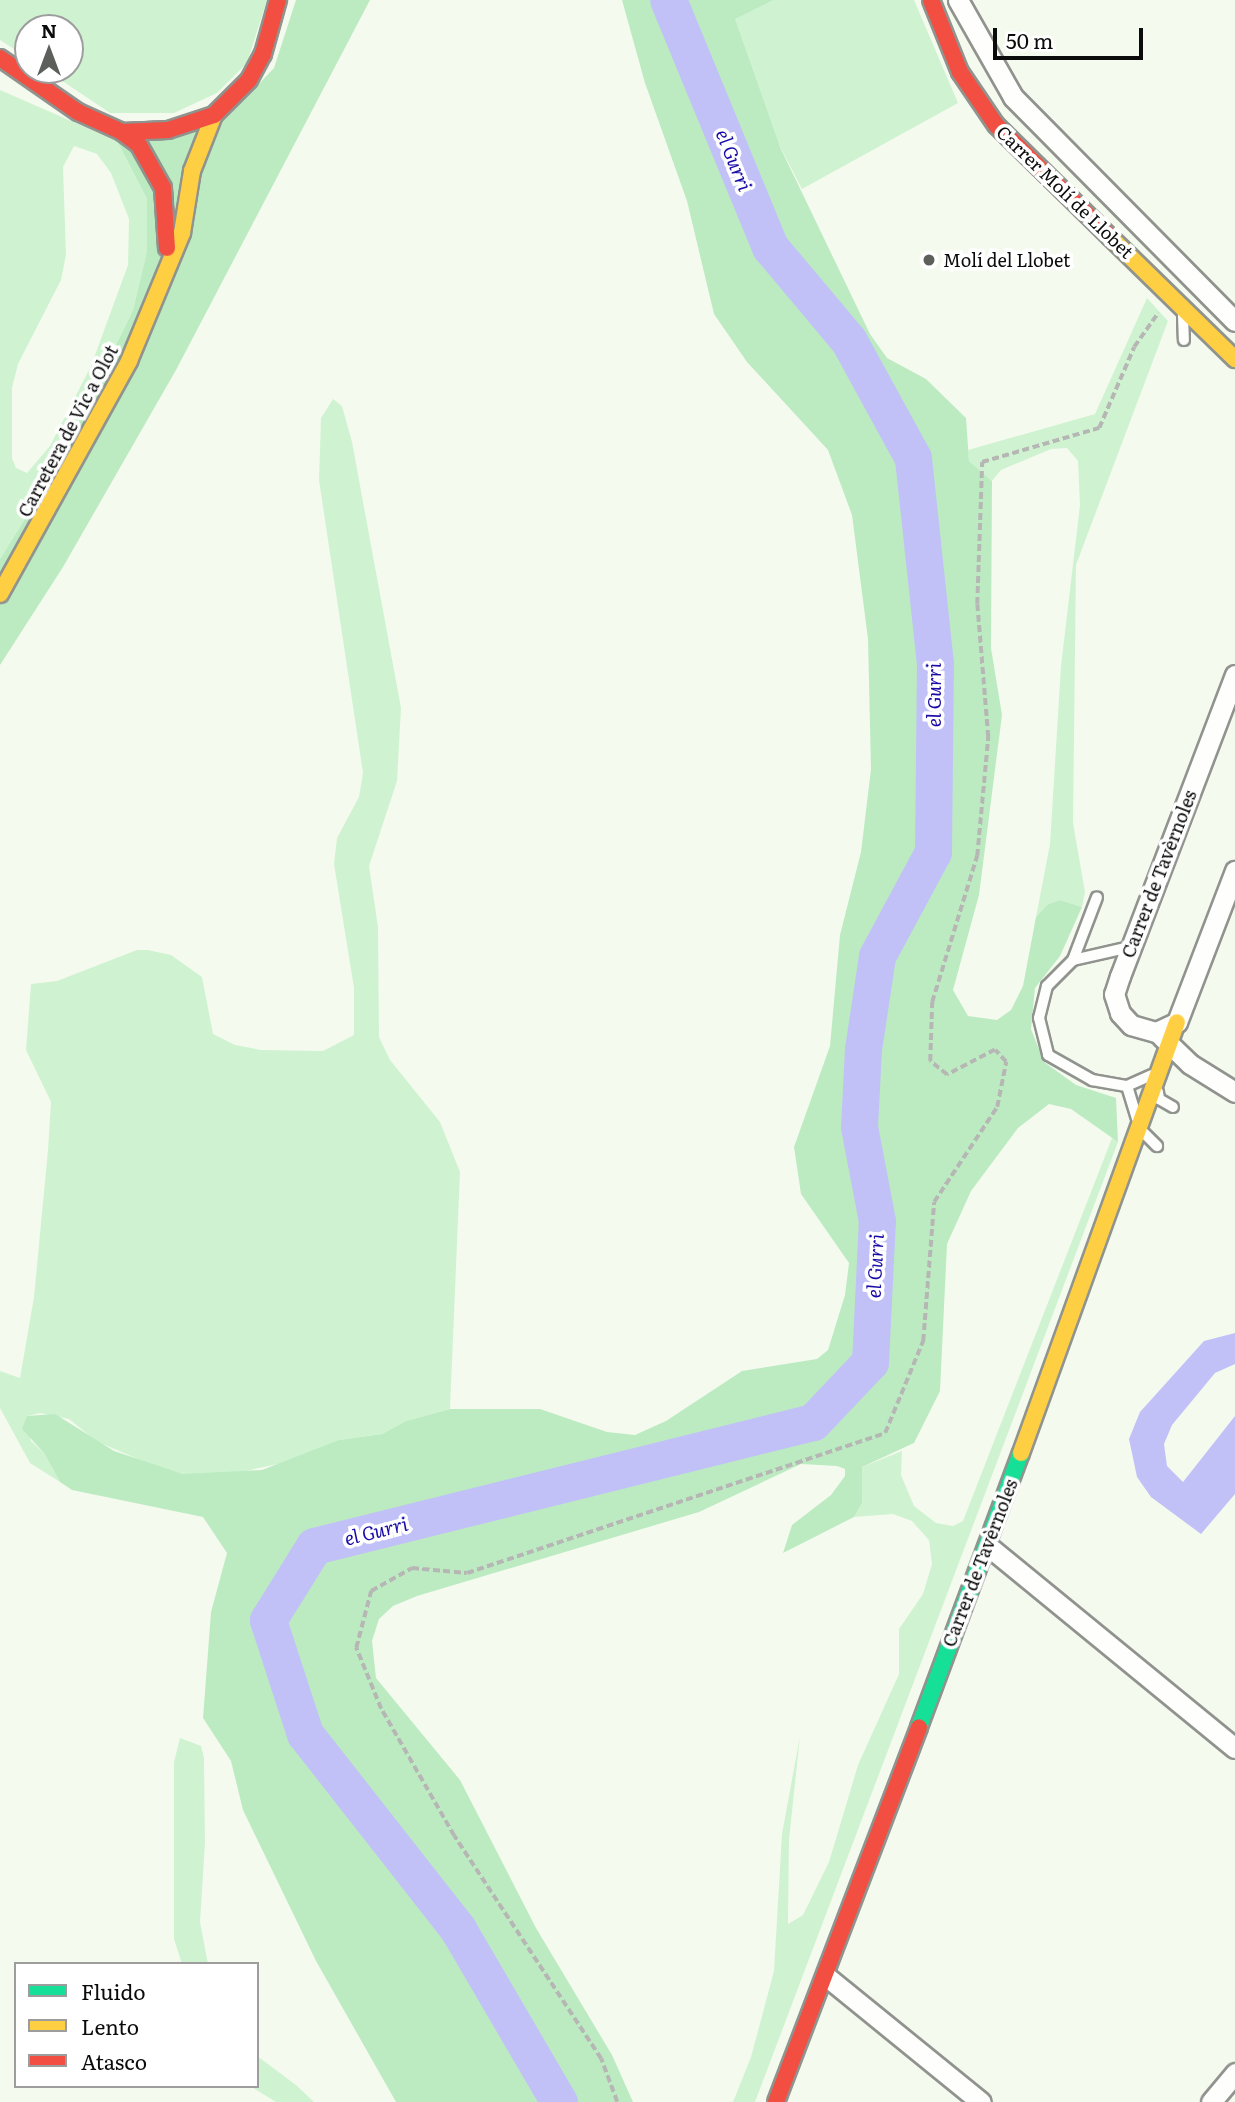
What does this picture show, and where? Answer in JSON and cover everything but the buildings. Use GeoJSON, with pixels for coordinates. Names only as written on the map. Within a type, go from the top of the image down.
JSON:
{"type":"FeatureCollection","features":[{"type":"Feature","properties":{"kind":"street"},"geometry":{"type":"LineString","coordinates":[[0,58],[78,112],[122,132],[168,130],[214,116],[249,80],[266,45],[278,0]]}},
{"type":"Feature","properties":{"kind":"street","name":"Carrer Molí de Llobet"},"geometry":{"type":"LineString","coordinates":[[930,0],[960,72],[996,125],[1235,359]]}},
{"type":"Feature","properties":{"kind":"street","name":"Carrer Molí de Llobet"},"geometry":{"type":"LineString","coordinates":[[958,0],[1013,97],[1235,321]]}},
{"type":"Feature","properties":{"kind":"street","name":"Carretera de Vic a Olot"},"geometry":{"type":"LineString","coordinates":[[0,594],[129,361],[182,233],[192,170],[214,116]]}},
{"type":"Feature","properties":{"kind":"street","name":"Carretera de Vic a Olot"},"geometry":{"type":"LineString","coordinates":[[122,132],[138,145],[163,188],[168,220],[163,282]]}},
{"type":"Feature","properties":{"kind":"street","name":"Carrer de Tavèrnoles"},"geometry":{"type":"LineString","coordinates":[[776,2102],[827,1977],[856,1884],[988,1546],[1156,1074],[1162,1038],[1131,1025],[1120,1013],[1114,994],[1235,675]]}},
{"type":"Feature","properties":{"kind":"street"},"geometry":{"type":"LineString","coordinates":[[1235,871],[1177,1021],[1162,1038],[1190,1064],[1235,1093]]}},
{"type":"Feature","properties":{"kind":"street"},"geometry":{"type":"LineString","coordinates":[[988,1546],[1235,1748]]}},
{"type":"Feature","properties":{"kind":"street"},"geometry":{"type":"LineString","coordinates":[[827,1977],[981,2102]]}},
{"type":"Feature","properties":{"kind":"street"},"geometry":{"type":"LineString","coordinates":[[1211,2102],[1235,2073]]}},
{"type":"Feature","properties":{"kind":"lane"},"geometry":{"type":"LineString","coordinates":[[1183,307],[1184,340]]}},
{"type":"Feature","properties":{"kind":"lane"},"geometry":{"type":"LineString","coordinates":[[1097,897],[1073,960],[1047,986],[1040,1018],[1048,1055],[1091,1080],[1127,1086],[1156,1074],[1159,1099],[1173,1107]]}},
{"type":"Feature","properties":{"kind":"lane"},"geometry":{"type":"LineString","coordinates":[[1073,960],[1131,946]]}},
{"type":"Feature","properties":{"kind":"lane"},"geometry":{"type":"LineString","coordinates":[[1127,1086],[1138,1122],[1148,1141],[1157,1146]]}},
{"type":"Feature","properties":{"kind":"path"},"geometry":{"type":"LineString","coordinates":[[617,2102],[601,2060],[454,1836],[381,1709],[356,1648],[371,1591],[412,1567],[467,1573],[885,1433],[923,1341],[934,1202],[997,1107],[1006,1062],[995,1050],[947,1075],[930,1061],[932,1002],[977,856],[988,737],[977,604],[982,462],[1099,428],[1134,347],[1162,308]]}},
{"type":"Feature","properties":{"kind":"green space"},"geometry":{"type":"Polygon","coordinates":[[[0,0],[267,0],[247,63],[217,93],[174,113],[110,113],[67,84],[84,84],[84,14],[14,14],[14,49],[0,40],[0,0]]]}},
{"type":"Feature","properties":{"kind":"green space"},"geometry":{"type":"Polygon","coordinates":[[[296,0],[370,0],[176,370],[63,567],[0,665],[0,559],[54,472],[133,310],[147,251],[147,199],[117,141],[217,128],[274,68],[296,0]]]}},
{"type":"Feature","properties":{"kind":"green space"},"geometry":{"type":"Polygon","coordinates":[[[622,0],[774,0],[735,19],[780,147],[870,334],[887,358],[926,379],[966,418],[969,461],[992,481],[991,648],[1002,715],[979,895],[953,990],[968,1016],[997,1020],[1011,1010],[1023,986],[1036,917],[1048,904],[1060,900],[1082,907],[1060,956],[1035,988],[1031,1029],[1044,1062],[1076,1085],[1116,1098],[1118,1142],[1071,1109],[1049,1104],[1018,1128],[971,1191],[947,1244],[940,1391],[914,1443],[862,1467],[862,1503],[854,1517],[783,1553],[792,1525],[831,1495],[845,1476],[845,1469],[837,1466],[801,1464],[699,1512],[417,1596],[393,1606],[379,1619],[372,1641],[376,1678],[460,1780],[536,1928],[612,2055],[633,2102],[396,2102],[316,1961],[243,1810],[231,1761],[203,1718],[211,1612],[227,1553],[203,1517],[72,1490],[60,1482],[44,1453],[22,1429],[27,1416],[55,1414],[114,1451],[183,1474],[262,1470],[339,1440],[382,1434],[406,1421],[450,1409],[540,1409],[607,1432],[635,1435],[666,1421],[742,1371],[817,1359],[828,1350],[845,1295],[849,1263],[801,1194],[794,1147],[830,1046],[840,935],[861,852],[871,769],[868,639],[852,515],[828,450],[747,362],[714,314],[687,201],[645,83],[622,0]]]}},
{"type":"Feature","properties":{"kind":"green space"},"geometry":{"type":"Polygon","coordinates":[[[774,0],[914,0],[958,103],[802,189],[772,131],[734,18],[774,0]]]}},
{"type":"Feature","properties":{"kind":"green space"},"geometry":{"type":"Polygon","coordinates":[[[0,90],[117,141],[147,199],[147,251],[133,310],[54,472],[0,559],[0,90]],[[74,146],[63,167],[66,255],[61,280],[18,364],[12,388],[12,458],[16,468],[27,473],[50,446],[91,366],[128,265],[129,219],[111,173],[97,154],[74,146]]]}},
{"type":"Feature","properties":{"kind":"green space"},"geometry":{"type":"Polygon","coordinates":[[[1147,298],[1168,321],[1076,565],[1073,823],[1085,892],[1082,907],[1060,900],[1048,904],[1036,917],[1050,844],[1061,666],[1080,505],[1078,461],[1067,448],[1051,449],[1001,470],[992,481],[969,461],[968,450],[1095,414],[1147,298]]]}},
{"type":"Feature","properties":{"kind":"green space"},"geometry":{"type":"Polygon","coordinates":[[[333,399],[342,406],[352,442],[401,708],[397,781],[369,866],[378,927],[379,1037],[390,1060],[440,1122],[460,1172],[450,1409],[406,1421],[382,1434],[339,1440],[297,1460],[231,1474],[183,1474],[154,1466],[96,1441],[69,1419],[40,1413],[27,1416],[31,1441],[44,1453],[60,1482],[30,1463],[0,1408],[0,1371],[20,1378],[34,1297],[48,1150],[51,1102],[26,1050],[31,984],[57,981],[137,950],[148,950],[171,955],[202,977],[213,1034],[235,1045],[261,1050],[323,1051],[354,1035],[354,988],[334,864],[337,838],[359,797],[363,773],[319,480],[321,418],[333,399]]]}},
{"type":"Feature","properties":{"kind":"green space"},"geometry":{"type":"Polygon","coordinates":[[[1112,1138],[1118,1142],[755,2102],[733,2102],[751,2057],[774,1971],[782,1834],[800,1736],[789,1840],[788,1924],[803,1915],[829,1862],[858,1765],[899,1674],[899,1629],[923,1594],[932,1564],[929,1540],[912,1521],[893,1514],[854,1517],[862,1503],[862,1467],[902,1451],[901,1475],[914,1506],[936,1523],[953,1526],[963,1521],[1112,1138]]]}},
{"type":"Feature","properties":{"kind":"green space"},"geometry":{"type":"Polygon","coordinates":[[[180,1738],[201,1746],[204,1758],[205,1843],[200,1922],[208,1962],[181,1962],[174,1939],[174,1762],[180,1738]]]}},
{"type":"Feature","properties":{"kind":"green space"},"geometry":{"type":"Polygon","coordinates":[[[259,2057],[314,2102],[276,2102],[253,2088],[259,2088],[259,2057]]]}},
{"type":"Feature","properties":{"kind":"water"},"geometry":{"type":"Polygon","coordinates":[[[1235,1333],[1235,1364],[1215,1373],[1172,1425],[1164,1444],[1167,1466],[1183,1482],[1235,1416],[1235,1494],[1201,1534],[1151,1497],[1137,1477],[1129,1439],[1140,1412],[1204,1341],[1235,1333]]]}},
{"type":"Feature","properties":{"kind":"waterway","name":"el Gurri"},"geometry":{"type":"LineString","coordinates":[[559,2102],[458,1929],[305,1734],[268,1620],[314,1546],[813,1422],[870,1362],[877,1221],[859,1127],[863,1049],[877,956],[933,852],[935,664],[913,458],[849,341],[770,247],[668,0]]}},
{"type":"Feature","properties":{"kind":"traffic: fast"},"geometry":{"type":"LineString","coordinates":[[919,1727],[1021,1453]]}},
{"type":"Feature","properties":{"kind":"traffic: slow"},"geometry":{"type":"LineString","coordinates":[[0,594],[129,361],[182,233],[192,171],[214,115]]}},
{"type":"Feature","properties":{"kind":"traffic: slow"},"geometry":{"type":"LineString","coordinates":[[1110,237],[1235,359]]}},
{"type":"Feature","properties":{"kind":"traffic: slow"},"geometry":{"type":"LineString","coordinates":[[1021,1453],[1177,1022]]}},
{"type":"Feature","properties":{"kind":"traffic: jam"},"geometry":{"type":"LineString","coordinates":[[0,58],[78,112],[122,132],[168,130],[214,115],[249,80],[263,54],[278,0]]}},
{"type":"Feature","properties":{"kind":"traffic: jam"},"geometry":{"type":"LineString","coordinates":[[931,0],[960,72],[996,125],[1110,237]]}},
{"type":"Feature","properties":{"kind":"traffic: jam"},"geometry":{"type":"LineString","coordinates":[[122,132],[139,145],[163,188],[167,248]]}},
{"type":"Feature","properties":{"kind":"traffic: jam"},"geometry":{"type":"LineString","coordinates":[[776,2102],[919,1727]]}},
{"type":"Feature","properties":{"kind":"place","name":"Molí del Llobet"},"geometry":{"type":"Point","coordinates":[929,260]}}]}
